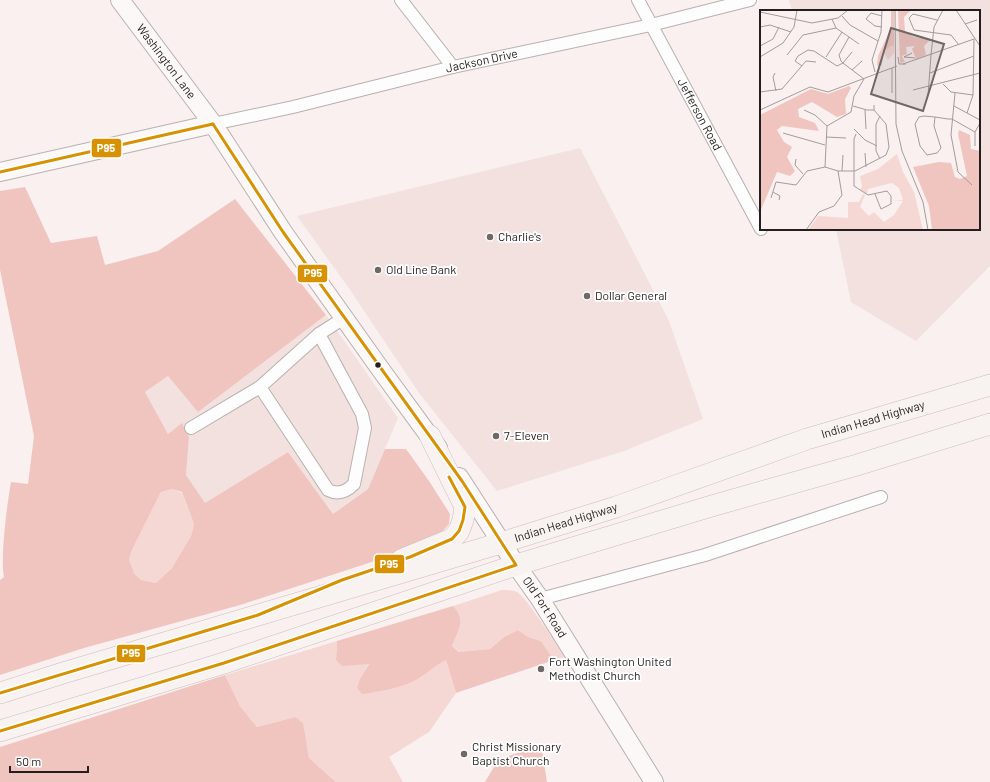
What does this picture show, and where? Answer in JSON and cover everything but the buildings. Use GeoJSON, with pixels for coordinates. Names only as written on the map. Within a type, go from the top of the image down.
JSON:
{"type":"FeatureCollection","features":[{"type":"Feature","properties":{"kind":"highway","name":"Indian Head Highway"},"geometry":{"type":"LineString","coordinates":[[0,692],[502,543],[616,507],[807,439],[990,385]]}},
{"type":"Feature","properties":{"kind":"highway","name":"Indian Head Highway"},"geometry":{"type":"LineString","coordinates":[[0,731],[224,663],[516,565],[715,505],[857,465],[990,424]]}},
{"type":"Feature","properties":{"kind":"highway"},"geometry":{"type":"LineString","coordinates":[[258,615],[342,580],[410,557],[452,539],[459,531],[463,520],[465,507],[430,436]]}},
{"type":"Feature","properties":{"kind":"main road","name":"Washington Lane"},"geometry":{"type":"LineString","coordinates":[[120,0],[213,124]]}},
{"type":"Feature","properties":{"kind":"main road"},"geometry":{"type":"LineString","coordinates":[[0,172],[213,124]]}},
{"type":"Feature","properties":{"kind":"main road","name":"Old Fort Road"},"geometry":{"type":"LineString","coordinates":[[213,124],[283,232],[462,481],[516,565],[540,599],[654,782]]}},
{"type":"Feature","properties":{"kind":"street"},"geometry":{"type":"LineString","coordinates":[[401,0],[452,67]]}},
{"type":"Feature","properties":{"kind":"street","name":"Jefferson Road"},"geometry":{"type":"LineString","coordinates":[[638,0],[760,227]]}},
{"type":"Feature","properties":{"kind":"street","name":"Jackson Drive"},"geometry":{"type":"LineString","coordinates":[[213,124],[292,107],[452,67],[651,25],[750,0]]}},
{"type":"Feature","properties":{"kind":"street"},"geometry":{"type":"LineString","coordinates":[[191,428],[260,387],[319,334],[344,318]]}},
{"type":"Feature","properties":{"kind":"street"},"geometry":{"type":"LineString","coordinates":[[260,387],[328,490],[339,494],[350,488],[354,484],[365,428],[364,421],[355,400],[319,334]]}},
{"type":"Feature","properties":{"kind":"street"},"geometry":{"type":"LineString","coordinates":[[540,599],[705,555],[881,497]]}},
{"type":"Feature","properties":{"kind":"shaded area"},"geometry":{"type":"Polygon","coordinates":[[[789,0],[990,0],[990,266],[916,341],[851,302],[836,230],[980,230],[980,10],[792,10],[789,0]]]}},
{"type":"Feature","properties":{"kind":"shaded area"},"geometry":{"type":"Polygon","coordinates":[[[580,148],[669,321],[703,419],[624,451],[497,491],[419,393],[348,287],[297,216],[580,148]]]}},
{"type":"Feature","properties":{"kind":"shaded area"},"geometry":{"type":"Polygon","coordinates":[[[25,187],[51,243],[97,236],[105,265],[158,251],[235,199],[326,315],[198,412],[168,376],[145,392],[168,434],[182,423],[189,437],[186,475],[205,503],[288,452],[333,514],[368,489],[385,449],[406,449],[450,514],[449,524],[440,534],[399,553],[240,605],[84,648],[0,675],[0,580],[4,577],[4,531],[11,482],[28,484],[34,436],[0,270],[0,191],[25,187]],[[172,489],[161,492],[132,550],[129,559],[134,573],[141,580],[156,583],[172,568],[191,536],[194,524],[182,492],[172,489]]]}},
{"type":"Feature","properties":{"kind":"shaded area"},"geometry":{"type":"Polygon","coordinates":[[[326,315],[398,418],[368,489],[333,514],[288,452],[205,504],[186,475],[189,437],[182,424],[168,434],[145,392],[168,376],[198,411],[326,315]]]}},
{"type":"Feature","properties":{"kind":"shaded area"},"geometry":{"type":"Polygon","coordinates":[[[172,489],[182,493],[194,524],[191,536],[172,568],[156,583],[141,580],[134,573],[129,559],[132,550],[161,492],[172,489]]]}},
{"type":"Feature","properties":{"kind":"shaded area"},"geometry":{"type":"Polygon","coordinates":[[[502,590],[515,591],[522,596],[565,657],[554,660],[541,641],[528,637],[518,630],[504,637],[490,649],[460,652],[452,646],[460,625],[460,616],[453,606],[502,590]]]}},
{"type":"Feature","properties":{"kind":"shaded area"},"geometry":{"type":"Polygon","coordinates":[[[453,606],[460,616],[460,625],[452,646],[459,652],[490,649],[504,637],[518,630],[528,637],[541,641],[554,660],[456,693],[446,660],[418,679],[388,689],[362,694],[357,688],[361,677],[369,664],[342,666],[336,660],[337,641],[453,606]]]}},
{"type":"Feature","properties":{"kind":"shaded area"},"geometry":{"type":"Polygon","coordinates":[[[337,641],[336,660],[369,663],[361,677],[438,663],[446,660],[456,693],[429,732],[389,757],[403,782],[336,782],[309,758],[306,742],[295,717],[257,727],[240,706],[225,675],[337,641]]]}},
{"type":"Feature","properties":{"kind":"shaded area"},"geometry":{"type":"Polygon","coordinates":[[[225,675],[240,706],[257,727],[295,717],[303,723],[309,758],[336,782],[0,782],[0,747],[225,675]]]}},
{"type":"Feature","properties":{"kind":"shaded area"},"geometry":{"type":"Polygon","coordinates":[[[541,744],[547,782],[485,782],[498,760],[541,744]]]}},
{"type":"Feature","properties":{"kind":"transit line","name":"P95"},"geometry":{"type":"LineString","coordinates":[[0,172],[213,124]]}},
{"type":"Feature","properties":{"kind":"transit line","name":"P95"},"geometry":{"type":"LineString","coordinates":[[0,731],[224,663],[516,565],[462,481],[283,232],[213,124]]}},
{"type":"Feature","properties":{"kind":"transit line","name":"P95"},"geometry":{"type":"LineString","coordinates":[[0,693],[258,615],[342,580],[410,557],[452,539],[459,531],[463,520],[465,507],[449,477]]}},
{"type":"Feature","properties":{"kind":"place","name":"Charlie's"},"geometry":{"type":"Point","coordinates":[490,237]}},
{"type":"Feature","properties":{"kind":"place","name":"Old Line Bank"},"geometry":{"type":"Point","coordinates":[378,270]}},
{"type":"Feature","properties":{"kind":"place","name":"Dollar General"},"geometry":{"type":"Point","coordinates":[587,296]}},
{"type":"Feature","properties":{"kind":"place","name":"7-Eleven"},"geometry":{"type":"Point","coordinates":[496,436]}},
{"type":"Feature","properties":{"kind":"place","name":"Fort Washington United Methodist Church"},"geometry":{"type":"Point","coordinates":[541,669]}},
{"type":"Feature","properties":{"kind":"place","name":"Christ Missionary Baptist Church"},"geometry":{"type":"Point","coordinates":[464,754]}}]}
